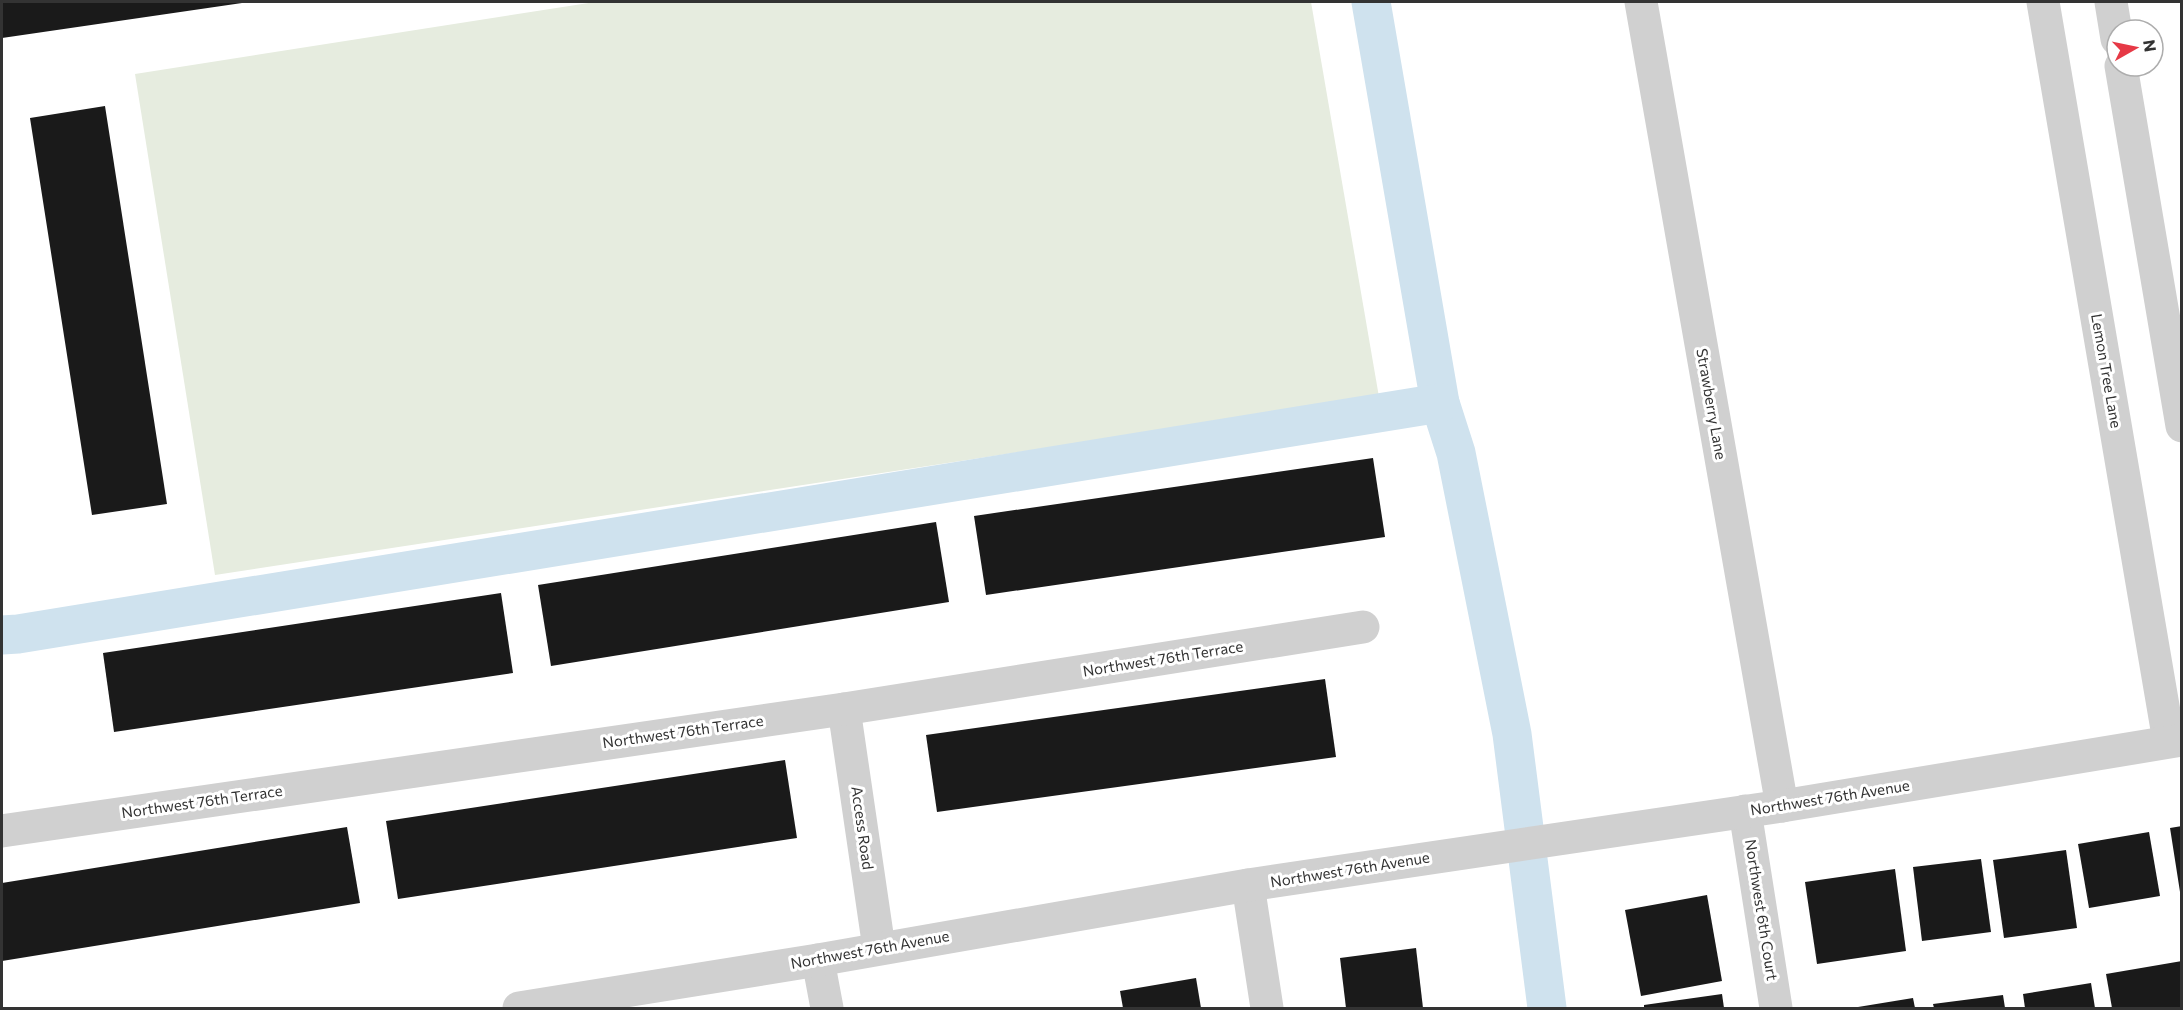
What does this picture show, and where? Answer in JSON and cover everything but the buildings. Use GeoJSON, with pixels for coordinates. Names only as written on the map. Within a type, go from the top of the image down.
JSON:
{"type":"FeatureCollection","features":[{"type":"Feature","properties":{"kind":"street","name":"Strawberry Lane"},"geometry":{"type":"LineString","coordinates":[[1641,2],[1782,806]]}},
{"type":"Feature","properties":{"kind":"street","name":"Lemon Tree Lane"},"geometry":{"type":"LineString","coordinates":[[2043,2],[2175,741]]}},
{"type":"Feature","properties":{"kind":"street"},"geometry":{"type":"LineString","coordinates":[[2111,2],[2114,18]]}},
{"type":"Feature","properties":{"kind":"street"},"geometry":{"type":"LineString","coordinates":[[2123,78],[2181,426]]}},
{"type":"Feature","properties":{"kind":"street","name":"Northwest 76th Terrace"},"geometry":{"type":"LineString","coordinates":[[2,831],[844,709],[1363,627]]}},
{"type":"Feature","properties":{"kind":"street","name":"Access Road"},"geometry":{"type":"LineString","coordinates":[[844,709],[879,948]]}},
{"type":"Feature","properties":{"kind":"street","name":"Northwest 76th Avenue"},"geometry":{"type":"LineString","coordinates":[[519,1008],[818,960],[1248,885],[1782,806],[2175,741]]}},
{"type":"Feature","properties":{"kind":"street","name":"Northwest 6th Court"},"geometry":{"type":"LineString","coordinates":[[1745,811],[1776,1008]]}},
{"type":"Feature","properties":{"kind":"street"},"geometry":{"type":"LineString","coordinates":[[1248,885],[1267,1008]]}},
{"type":"Feature","properties":{"kind":"street"},"geometry":{"type":"LineString","coordinates":[[818,960],[827,1008]]}},
{"type":"Feature","properties":{"kind":"shaded area"},"geometry":{"type":"Polygon","coordinates":[[[595,2],[1311,2],[1379,397],[215,575],[135,74],[595,2]]]}},
{"type":"Feature","properties":{"kind":"waterway"},"geometry":{"type":"LineString","coordinates":[[1371,2],[1440,403],[1456,453],[1512,734],[1547,1008]]}},
{"type":"Feature","properties":{"kind":"waterway"},"geometry":{"type":"LineString","coordinates":[[2,635],[1440,403]]}}]}
